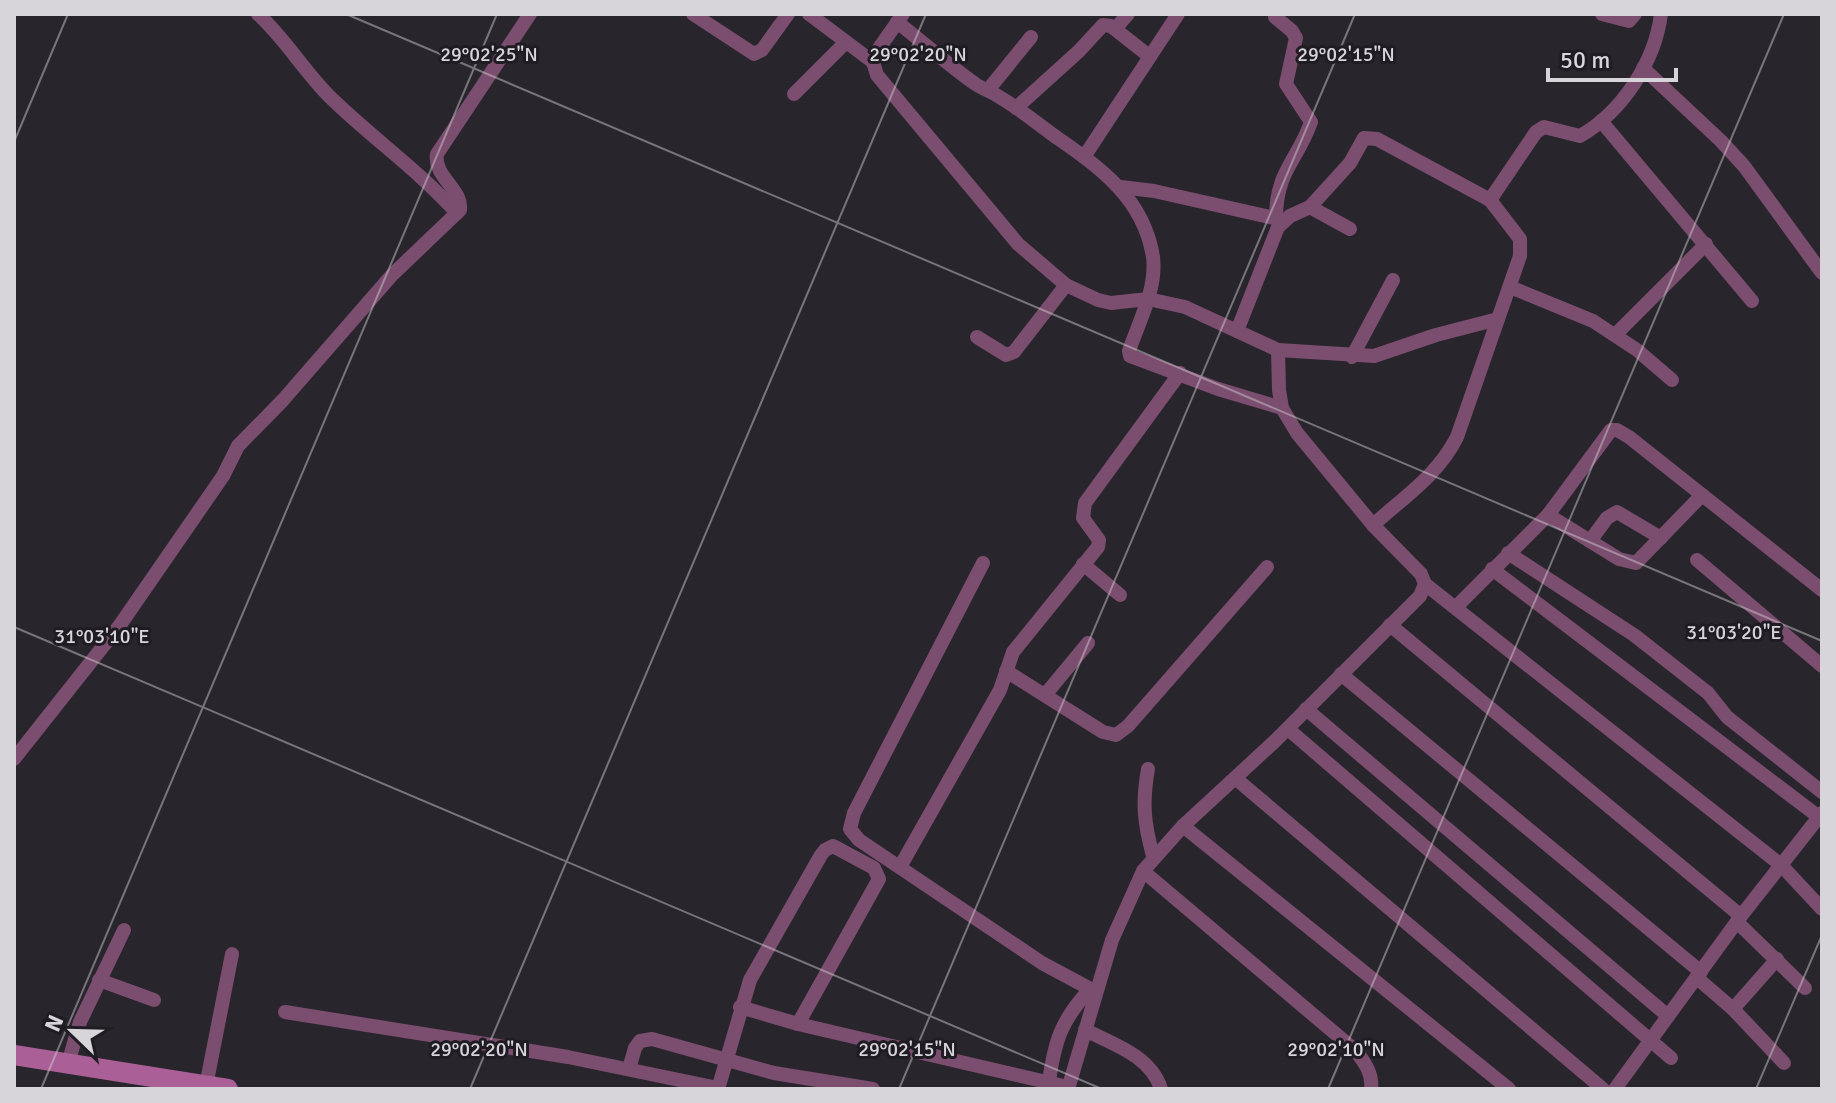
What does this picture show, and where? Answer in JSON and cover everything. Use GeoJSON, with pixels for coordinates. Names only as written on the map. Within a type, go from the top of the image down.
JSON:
{"type":"FeatureCollection","features":[{"type":"Feature","properties":{"kind":"street"},"geometry":{"type":"LineString","coordinates":[[258,14],[280,35],[329,96],[428,181],[457,213]]}},
{"type":"Feature","properties":{"kind":"street"},"geometry":{"type":"LineString","coordinates":[[14,759],[120,625],[223,476],[238,446],[283,400],[392,275],[457,213],[461,203],[436,165],[437,154],[530,14]]}},
{"type":"Feature","properties":{"kind":"street"},"geometry":{"type":"LineString","coordinates":[[693,14],[754,54],[762,50],[788,14]]}},
{"type":"Feature","properties":{"kind":"street"},"geometry":{"type":"LineString","coordinates":[[809,14],[873,62]]}},
{"type":"Feature","properties":{"kind":"street"},"geometry":{"type":"LineString","coordinates":[[1115,29],[1128,14]]}},
{"type":"Feature","properties":{"kind":"street"},"geometry":{"type":"LineString","coordinates":[[1084,157],[1178,14]]}},
{"type":"Feature","properties":{"kind":"street"},"geometry":{"type":"LineString","coordinates":[[1237,331],[1280,220],[1277,194],[1280,181],[1311,122],[1286,84],[1296,38],[1276,14]]}},
{"type":"Feature","properties":{"kind":"street"},"geometry":{"type":"LineString","coordinates":[[1602,14],[1629,21],[1635,14]]}},
{"type":"Feature","properties":{"kind":"street"},"geometry":{"type":"LineString","coordinates":[[1490,200],[1536,132],[1544,127],[1580,136],[1601,121],[1636,82],[1661,14]]}},
{"type":"Feature","properties":{"kind":"street"},"geometry":{"type":"LineString","coordinates":[[1282,408],[1218,389],[1129,354],[1148,299],[1153,258],[1141,216],[1121,187],[1016,108],[977,86],[901,16],[875,54],[873,62],[877,75],[993,216],[1040,265],[1066,285],[1111,303],[1148,299],[1185,307],[1278,350],[1352,357],[1374,356],[1498,319]]}},
{"type":"Feature","properties":{"kind":"street"},"geometry":{"type":"LineString","coordinates":[[1016,108],[1105,24],[1149,56]]}},
{"type":"Feature","properties":{"kind":"street"},"geometry":{"type":"LineString","coordinates":[[988,90],[1031,37]]}},
{"type":"Feature","properties":{"kind":"street"},"geometry":{"type":"LineString","coordinates":[[794,94],[846,42]]}},
{"type":"Feature","properties":{"kind":"street"},"geometry":{"type":"LineString","coordinates":[[1643,68],[1744,166],[1819,264]]}},
{"type":"Feature","properties":{"kind":"street"},"geometry":{"type":"LineString","coordinates":[[1601,121],[1752,301]]}},
{"type":"Feature","properties":{"kind":"street"},"geometry":{"type":"LineString","coordinates":[[1121,187],[1154,191],[1280,220],[1310,207],[1350,163],[1364,138],[1370,137],[1490,200],[1520,239],[1520,256],[1510,287],[1457,437],[1447,457],[1431,476],[1373,525]]}},
{"type":"Feature","properties":{"kind":"street"},"geometry":{"type":"LineString","coordinates":[[1310,207],[1350,229]]}},
{"type":"Feature","properties":{"kind":"street"},"geometry":{"type":"LineString","coordinates":[[1616,334],[1706,244]]}},
{"type":"Feature","properties":{"kind":"street"},"geometry":{"type":"LineString","coordinates":[[1352,357],[1393,280]]}},
{"type":"Feature","properties":{"kind":"street"},"geometry":{"type":"LineString","coordinates":[[977,337],[1006,355],[1014,352],[1066,285]]}},
{"type":"Feature","properties":{"kind":"street"},"geometry":{"type":"LineString","coordinates":[[1510,287],[1593,321],[1616,334],[1672,380]]}},
{"type":"Feature","properties":{"kind":"street"},"geometry":{"type":"LineString","coordinates":[[1278,350],[1282,408],[1297,433],[1373,525],[1421,574],[1425,584],[1781,865],[1822,909]]}},
{"type":"Feature","properties":{"kind":"street"},"geometry":{"type":"LineString","coordinates":[[900,867],[1000,690],[1013,652],[1099,543],[1083,518],[1085,503],[1180,373]]}},
{"type":"Feature","properties":{"kind":"street"},"geometry":{"type":"LineString","coordinates":[[1456,607],[1548,515],[1611,430],[1629,437],[1822,590]]}},
{"type":"Feature","properties":{"kind":"street"},"geometry":{"type":"LineString","coordinates":[[1548,515],[1619,559],[1636,563],[1702,495]]}},
{"type":"Feature","properties":{"kind":"street"},"geometry":{"type":"LineString","coordinates":[[1590,541],[1607,518],[1617,512],[1661,538]]}},
{"type":"Feature","properties":{"kind":"street"},"geometry":{"type":"LineString","coordinates":[[1508,553],[1634,635],[1708,693],[1727,717],[1822,792]]}},
{"type":"Feature","properties":{"kind":"street"},"geometry":{"type":"LineString","coordinates":[[1697,560],[1822,666]]}},
{"type":"Feature","properties":{"kind":"street"},"geometry":{"type":"LineString","coordinates":[[983,563],[851,821],[850,829],[853,836],[1042,963],[1093,991]]}},
{"type":"Feature","properties":{"kind":"street"},"geometry":{"type":"LineString","coordinates":[[1083,564],[1120,595]]}},
{"type":"Feature","properties":{"kind":"street"},"geometry":{"type":"LineString","coordinates":[[1006,671],[1103,732],[1116,735],[1122,732],[1267,567]]}},
{"type":"Feature","properties":{"kind":"street"},"geometry":{"type":"LineString","coordinates":[[1492,569],[1820,815],[1739,919],[1615,1089]]}},
{"type":"Feature","properties":{"kind":"street"},"geometry":{"type":"LineString","coordinates":[[740,1007],[798,1024],[1049,1081],[1068,1088],[1093,991],[1112,940],[1143,871],[1153,856],[1288,729],[1420,596],[1425,584]]}},
{"type":"Feature","properties":{"kind":"street"},"geometry":{"type":"LineString","coordinates":[[1390,625],[1739,919],[1805,988]]}},
{"type":"Feature","properties":{"kind":"street"},"geometry":{"type":"LineString","coordinates":[[1045,695],[1088,643]]}},
{"type":"Feature","properties":{"kind":"street"},"geometry":{"type":"LineString","coordinates":[[1341,674],[1699,975],[1784,1063]]}},
{"type":"Feature","properties":{"kind":"street"},"geometry":{"type":"LineString","coordinates":[[1699,726],[1717,704]]}},
{"type":"Feature","properties":{"kind":"street"},"geometry":{"type":"LineString","coordinates":[[1306,709],[1668,1016]]}},
{"type":"Feature","properties":{"kind":"street"},"geometry":{"type":"LineString","coordinates":[[1288,729],[1671,1058]]}},
{"type":"Feature","properties":{"kind":"street"},"geometry":{"type":"LineString","coordinates":[[1148,769],[1143,801],[1144,821],[1153,856]]}},
{"type":"Feature","properties":{"kind":"street"},"geometry":{"type":"LineString","coordinates":[[1235,778],[1603,1089]]}},
{"type":"Feature","properties":{"kind":"street"},"geometry":{"type":"LineString","coordinates":[[1183,826],[1509,1089]]}},
{"type":"Feature","properties":{"kind":"street"},"geometry":{"type":"LineString","coordinates":[[285,1012],[568,1057],[718,1088],[740,1007],[761,957],[821,855],[829,847],[837,847],[874,868],[879,879],[798,1024]]}},
{"type":"Feature","properties":{"kind":"street"},"geometry":{"type":"LineString","coordinates":[[1143,871],[1356,1051],[1367,1067],[1372,1081],[1371,1089]]}},
{"type":"Feature","properties":{"kind":"street"},"geometry":{"type":"LineString","coordinates":[[68,1064],[80,1022],[124,930]]}},
{"type":"Feature","properties":{"kind":"street"},"geometry":{"type":"LineString","coordinates":[[206,1086],[232,954]]}},
{"type":"Feature","properties":{"kind":"street"},"geometry":{"type":"LineString","coordinates":[[1733,1009],[1777,959]]}},
{"type":"Feature","properties":{"kind":"street"},"geometry":{"type":"LineString","coordinates":[[99,980],[154,1000]]}},
{"type":"Feature","properties":{"kind":"street"},"geometry":{"type":"LineString","coordinates":[[1049,1081],[1060,1029],[1074,1007],[1093,991]]}},
{"type":"Feature","properties":{"kind":"street"},"geometry":{"type":"LineString","coordinates":[[1085,1030],[1144,1062],[1154,1072],[1161,1089]]}},
{"type":"Feature","properties":{"kind":"street"},"geometry":{"type":"LineString","coordinates":[[629,1069],[635,1048],[645,1039],[774,1073],[873,1089]]}},
{"type":"Feature","properties":{"kind":"street"},"geometry":{"type":"LineString","coordinates":[[14,1055],[228,1089]]}}]}
